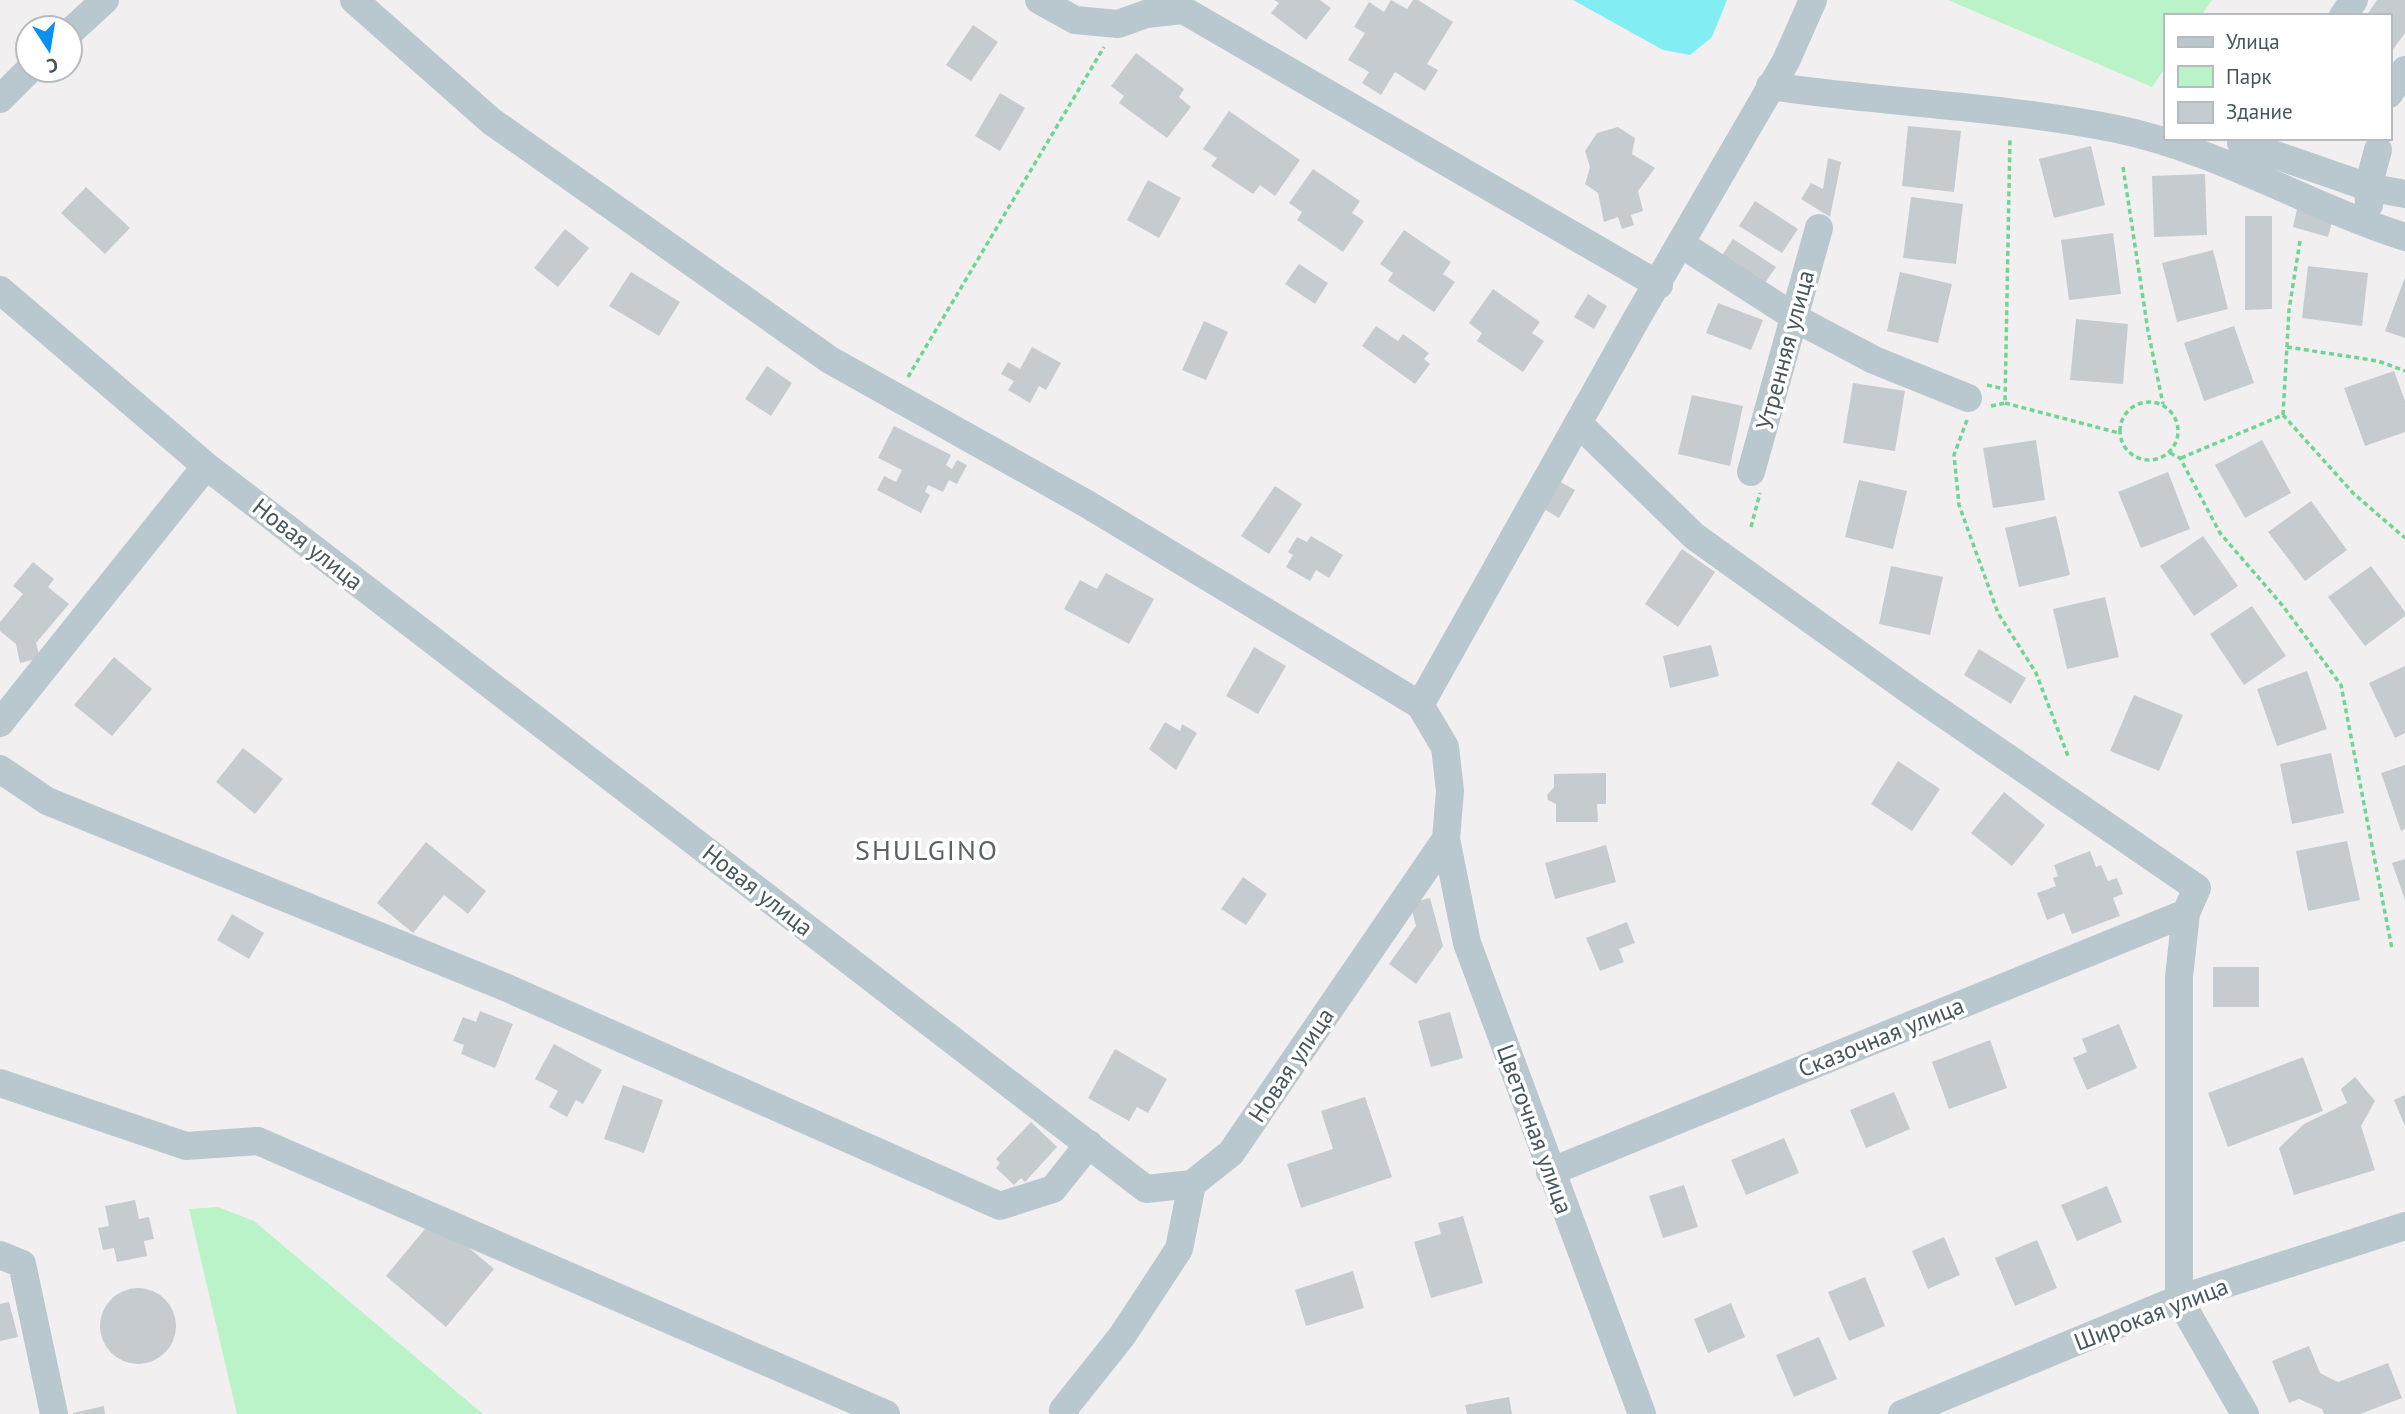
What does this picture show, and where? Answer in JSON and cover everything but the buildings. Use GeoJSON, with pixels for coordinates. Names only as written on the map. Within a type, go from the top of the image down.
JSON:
{"type":"FeatureCollection","features":[{"type":"Feature","properties":{"kind":"street"},"geometry":{"type":"LineString","coordinates":[[84,19],[105,0]]}},
{"type":"Feature","properties":{"kind":"street"},"geometry":{"type":"LineString","coordinates":[[355,0],[491,121],[830,360],[1087,504],[1420,705],[1445,747],[1450,792],[1446,839]]}},
{"type":"Feature","properties":{"kind":"street"},"geometry":{"type":"LineString","coordinates":[[1039,0],[1075,20],[1118,24],[1146,15],[1183,10],[1659,285]]}},
{"type":"Feature","properties":{"kind":"street"},"geometry":{"type":"LineString","coordinates":[[1420,705],[1786,61],[1813,0]]}},
{"type":"Feature","properties":{"kind":"street"},"geometry":{"type":"LineString","coordinates":[[2391,91],[2405,69]]}},
{"type":"Feature","properties":{"kind":"street"},"geometry":{"type":"LineString","coordinates":[[0,99],[15,84]]}},
{"type":"Feature","properties":{"kind":"street"},"geometry":{"type":"LineString","coordinates":[[1770,86],[1856,99],[1976,109],[2119,130],[2242,169],[2369,225],[2405,237]]}},
{"type":"Feature","properties":{"kind":"street"},"geometry":{"type":"LineString","coordinates":[[2241,143],[2368,187],[2405,194]]}},
{"type":"Feature","properties":{"kind":"street"},"geometry":{"type":"LineString","coordinates":[[2369,225],[2368,187],[2378,150]]}},
{"type":"Feature","properties":{"kind":"street","name":"Утренняя улица"},"geometry":{"type":"LineString","coordinates":[[1756,480],[1794,317],[1819,228]]}},
{"type":"Feature","properties":{"kind":"street"},"geometry":{"type":"LineString","coordinates":[[1681,244],[1794,317],[1874,360],[1977,401]]}},
{"type":"Feature","properties":{"kind":"street","name":"Новая улица"},"geometry":{"type":"LineString","coordinates":[[0,290],[206,466],[1146,1189],[1192,1184],[1231,1153],[1446,839]]}},
{"type":"Feature","properties":{"kind":"street"},"geometry":{"type":"LineString","coordinates":[[1578,423],[1694,536],[1913,693],[2192,900],[2179,977],[2179,1299],[2245,1414]]}},
{"type":"Feature","properties":{"kind":"street"},"geometry":{"type":"LineString","coordinates":[[0,723],[206,466]]}},
{"type":"Feature","properties":{"kind":"street"},"geometry":{"type":"LineString","coordinates":[[0,769],[47,801],[505,987],[1000,1206],[1053,1189],[1089,1144]]}},
{"type":"Feature","properties":{"kind":"street","name":"Цветочная улица"},"geometry":{"type":"LineString","coordinates":[[1446,839],[1466,943],[1642,1414]]}},
{"type":"Feature","properties":{"kind":"street","name":"Сказочная улица"},"geometry":{"type":"LineString","coordinates":[[1550,1172],[2192,900]]}},
{"type":"Feature","properties":{"kind":"street"},"geometry":{"type":"LineString","coordinates":[[3,1089],[186,1146],[258,1141],[886,1414]]}},
{"type":"Feature","properties":{"kind":"street"},"geometry":{"type":"LineString","coordinates":[[1065,1414],[1063,1409],[1122,1336],[1179,1249],[1192,1184]]}},
{"type":"Feature","properties":{"kind":"street","name":"Широкая улица"},"geometry":{"type":"LineString","coordinates":[[1902,1414],[2179,1299],[2405,1226]]}},
{"type":"Feature","properties":{"kind":"street"},"geometry":{"type":"LineString","coordinates":[[0,1255],[22,1264],[54,1414]]}},
{"type":"Feature","properties":{"kind":"path"},"geometry":{"type":"LineString","coordinates":[[896,397],[1118,24]]}},
{"type":"Feature","properties":{"kind":"path"},"geometry":{"type":"LineString","coordinates":[[2005,403],[2010,137]]}},
{"type":"Feature","properties":{"kind":"path"},"geometry":{"type":"LineString","coordinates":[[2123,167],[2148,331],[2163,404]]}},
{"type":"Feature","properties":{"kind":"path"},"geometry":{"type":"LineString","coordinates":[[2301,241],[2289,310],[2283,415],[2353,493],[2405,538]]}},
{"type":"Feature","properties":{"kind":"path"},"geometry":{"type":"LineString","coordinates":[[2287,347],[2378,361],[2405,371]]}},
{"type":"Feature","properties":{"kind":"path"},"geometry":{"type":"LineString","coordinates":[[2005,388],[1977,401],[1960,433],[1954,455],[1959,505],[1998,613],[2036,673],[2067,756]]}},
{"type":"Feature","properties":{"kind":"path"},"geometry":{"type":"LineString","coordinates":[[1977,401],[2005,403],[2119,433]]}},
{"type":"Feature","properties":{"kind":"path"},"geometry":{"type":"LineString","coordinates":[[2147,401],[2163,404],[2174,414],[2179,427],[2178,441],[2170,453],[2155,460],[2138,459],[2125,449],[2119,433],[2122,417],[2133,406],[2147,401]]}},
{"type":"Feature","properties":{"kind":"path"},"geometry":{"type":"LineString","coordinates":[[2180,458],[2283,415]]}},
{"type":"Feature","properties":{"kind":"path"},"geometry":{"type":"LineString","coordinates":[[2170,453],[2180,458],[2220,533],[2283,606],[2340,685],[2392,949]]}},
{"type":"Feature","properties":{"kind":"path"},"geometry":{"type":"LineString","coordinates":[[1751,527],[1756,480]]}},
{"type":"Feature","properties":{"kind":"green space"},"geometry":{"type":"Polygon","coordinates":[[[1948,0],[2212,0],[2202,14],[2164,14],[2164,69],[2152,87],[1948,0]]]}},
{"type":"Feature","properties":{"kind":"green space"},"geometry":{"type":"Polygon","coordinates":[[[218,1207],[254,1221],[483,1414],[237,1414],[189,1209],[218,1207]]]}},
{"type":"Feature","properties":{"kind":"water"},"geometry":{"type":"Polygon","coordinates":[[[1573,0],[1727,0],[1712,37],[1690,55],[1663,50],[1573,0]]]}},
{"type":"Feature","properties":{"kind":"district","name":"SHULGINO"},"geometry":{"type":"Point","coordinates":[927,849]}}]}
